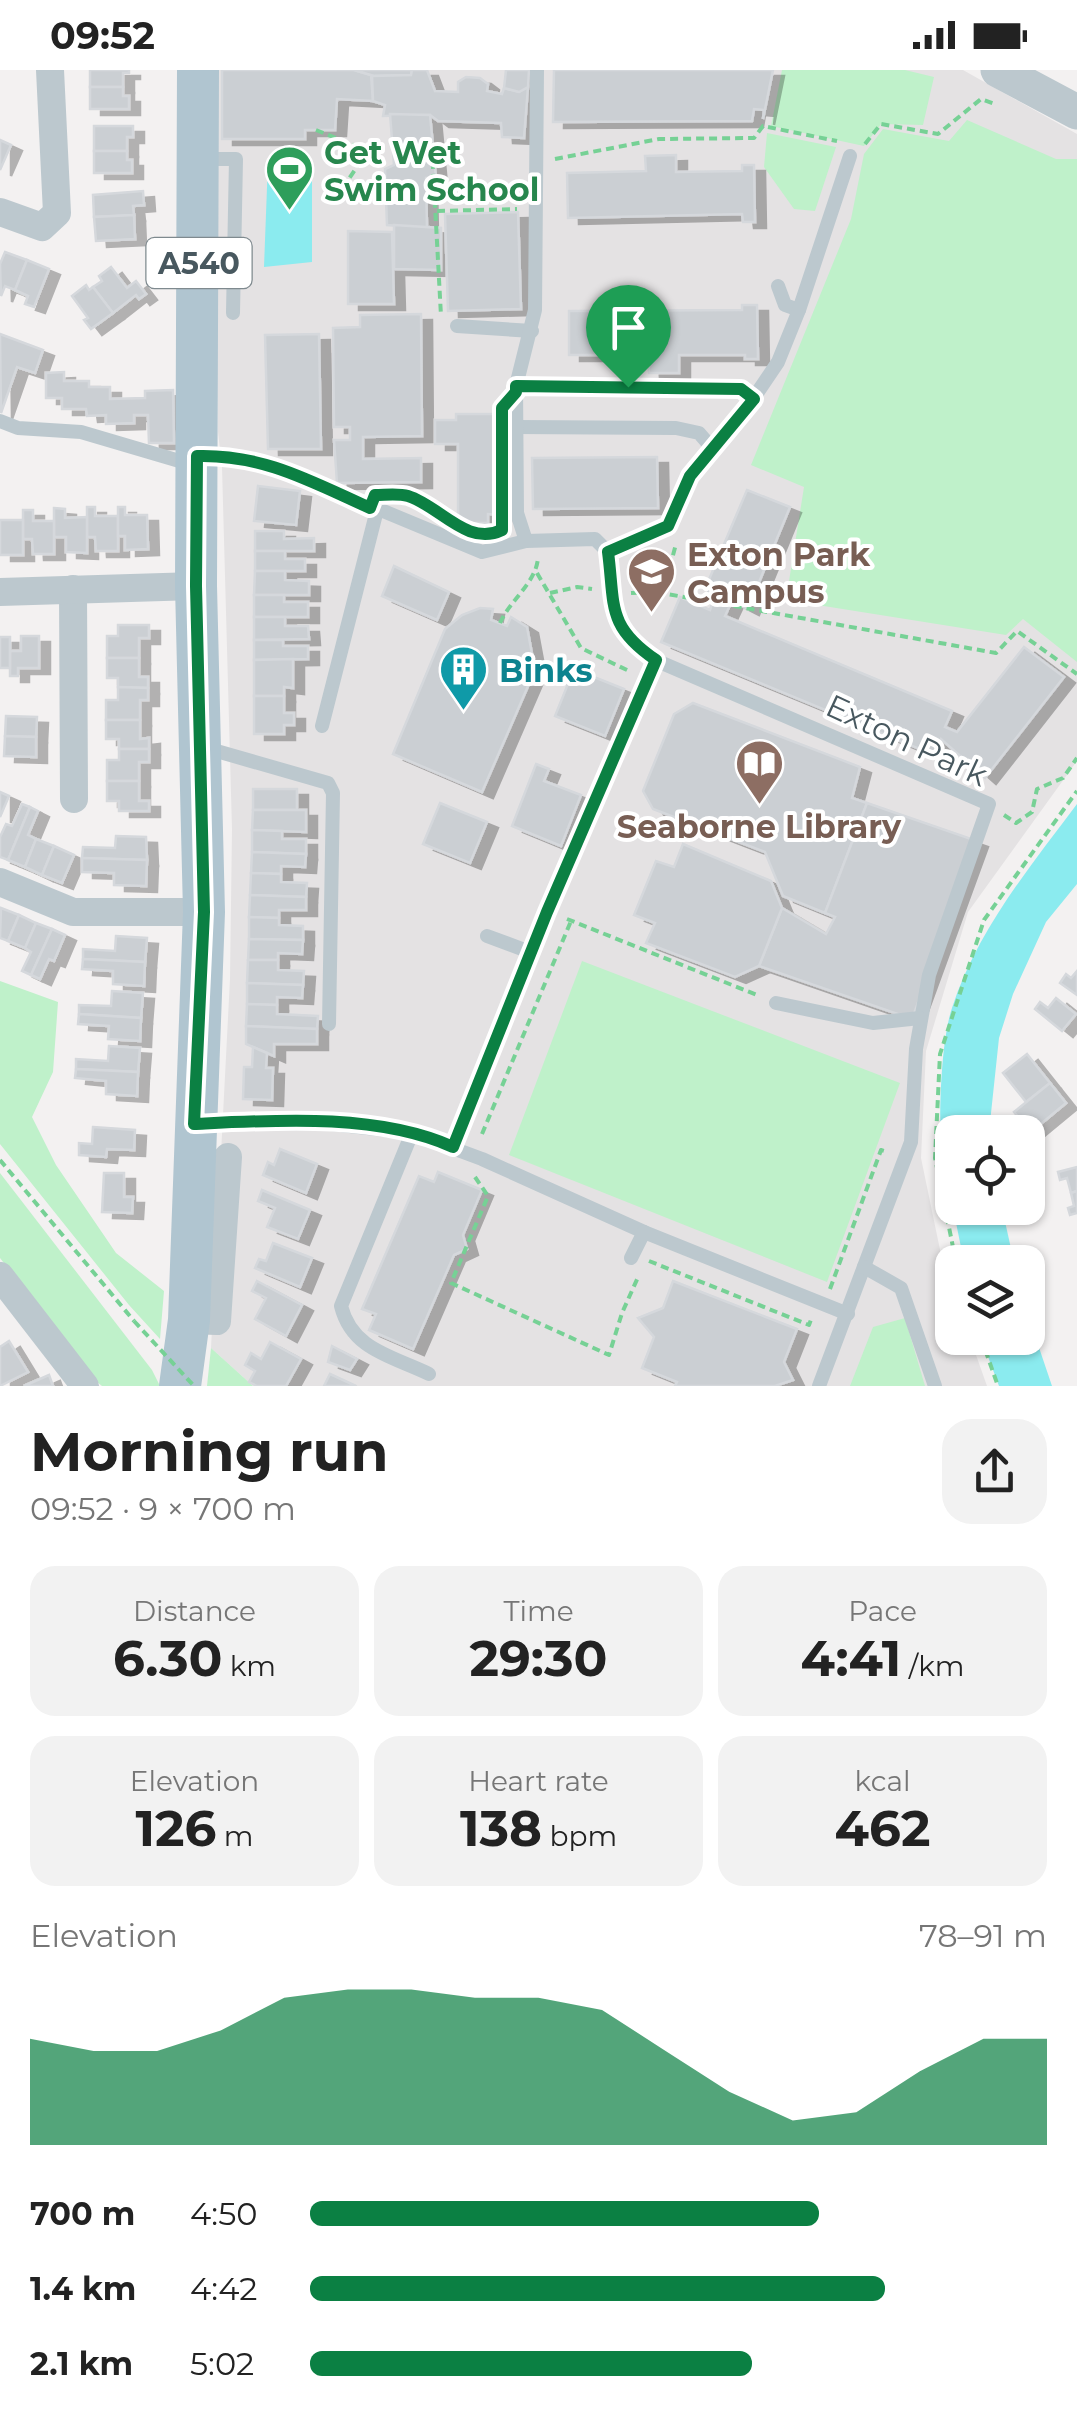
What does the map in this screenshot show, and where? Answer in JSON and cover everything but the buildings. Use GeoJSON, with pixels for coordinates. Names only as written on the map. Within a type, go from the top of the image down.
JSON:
{"type":"FeatureCollection","features":[{"type":"Feature","properties":{"kind":"main road","name":"A540"},"geometry":{"type":"LineString","coordinates":[[180,1386],[189,1320],[204,912],[196,586],[198,70]]}},
{"type":"Feature","properties":{"kind":"street"},"geometry":{"type":"LineString","coordinates":[[0,212],[42,228],[57,213],[50,70]]}},
{"type":"Feature","properties":{"kind":"street"},"geometry":{"type":"LineString","coordinates":[[997,87],[1077,112]]}},
{"type":"Feature","properties":{"kind":"street"},"geometry":{"type":"LineString","coordinates":[[0,592],[196,586]]}},
{"type":"Feature","properties":{"kind":"street"},"geometry":{"type":"LineString","coordinates":[[66,784],[73,589]]}},
{"type":"Feature","properties":{"kind":"street"},"geometry":{"type":"LineString","coordinates":[[0,882],[72,912],[204,912]]}},
{"type":"Feature","properties":{"kind":"street"},"geometry":{"type":"LineString","coordinates":[[189,1320],[217,1321],[228,1157]]}},
{"type":"Feature","properties":{"kind":"street"},"geometry":{"type":"LineString","coordinates":[[0,1276],[85,1386]]}},
{"type":"Feature","properties":{"kind":"lane"},"geometry":{"type":"LineString","coordinates":[[532,541],[518,513],[516,386],[532,332],[537,70]]}},
{"type":"Feature","properties":{"kind":"lane"},"geometry":{"type":"LineString","coordinates":[[0,421],[18,428],[81,432],[197,461],[230,455],[270,464],[482,552],[532,541],[595,539],[608,552],[668,526],[690,476],[754,399],[778,362],[800,310],[850,156]]}},
{"type":"Feature","properties":{"kind":"lane"},"geometry":{"type":"LineString","coordinates":[[198,159],[236,159],[233,313]]}},
{"type":"Feature","properties":{"kind":"lane"},"geometry":{"type":"LineString","coordinates":[[778,286],[785,305],[800,310]]}},
{"type":"Feature","properties":{"kind":"lane"},"geometry":{"type":"LineString","coordinates":[[457,326],[532,332]]}},
{"type":"Feature","properties":{"kind":"lane"},"geometry":{"type":"LineString","coordinates":[[516,386],[741,389],[754,399]]}},
{"type":"Feature","properties":{"kind":"lane"},"geometry":{"type":"LineString","coordinates":[[516,427],[676,428],[699,434],[712,448]]}},
{"type":"Feature","properties":{"kind":"lane"},"geometry":{"type":"LineString","coordinates":[[322,726],[374,509]]}},
{"type":"Feature","properties":{"kind":"lane","name":"Exton Park"},"geometry":{"type":"LineString","coordinates":[[608,552],[614,618],[636,646],[656,660],[988,804],[929,975],[920,1018],[911,1142],[819,1386]]}},
{"type":"Feature","properties":{"kind":"lane"},"geometry":{"type":"LineString","coordinates":[[453,1147],[530,952],[656,660]]}},
{"type":"Feature","properties":{"kind":"lane"},"geometry":{"type":"LineString","coordinates":[[200,747],[328,783],[333,793],[328,1024]]}},
{"type":"Feature","properties":{"kind":"lane"},"geometry":{"type":"LineString","coordinates":[[487,936],[530,952]]}},
{"type":"Feature","properties":{"kind":"lane"},"geometry":{"type":"LineString","coordinates":[[776,1003],[873,1024],[920,1018]]}},
{"type":"Feature","properties":{"kind":"lane"},"geometry":{"type":"LineString","coordinates":[[194,1124],[292,1122],[382,1127],[412,1133],[848,1314]]}},
{"type":"Feature","properties":{"kind":"lane"},"geometry":{"type":"LineString","coordinates":[[412,1133],[341,1306],[346,1325],[357,1340],[430,1374]]}},
{"type":"Feature","properties":{"kind":"lane"},"geometry":{"type":"LineString","coordinates":[[631,1258],[644,1232]]}},
{"type":"Feature","properties":{"kind":"lane"},"geometry":{"type":"LineString","coordinates":[[864,1268],[901,1288],[936,1386]]}},
{"type":"Feature","properties":{"kind":"path"},"geometry":{"type":"LineString","coordinates":[[536,162],[658,139],[754,138],[763,126],[864,146],[881,124],[938,134],[997,87]]}},
{"type":"Feature","properties":{"kind":"path"},"geometry":{"type":"LineString","coordinates":[[316,130],[368,150],[383,150]]}},
{"type":"Feature","properties":{"kind":"path"},"geometry":{"type":"LineString","coordinates":[[335,199],[368,150]]}},
{"type":"Feature","properties":{"kind":"path"},"geometry":{"type":"LineString","coordinates":[[418,150],[432,150],[442,325],[457,326]]}},
{"type":"Feature","properties":{"kind":"path"},"geometry":{"type":"LineString","coordinates":[[436,211],[537,209]]}},
{"type":"Feature","properties":{"kind":"path"},"geometry":{"type":"LineString","coordinates":[[374,509],[375,495],[406,495],[434,510]]}},
{"type":"Feature","properties":{"kind":"path"},"geometry":{"type":"LineString","coordinates":[[532,541],[537,573],[580,648],[648,679]]}},
{"type":"Feature","properties":{"kind":"path"},"geometry":{"type":"LineString","coordinates":[[500,623],[506,608],[537,573]]}},
{"type":"Feature","properties":{"kind":"path"},"geometry":{"type":"LineString","coordinates":[[656,592],[996,653],[1017,631],[1077,674]]}},
{"type":"Feature","properties":{"kind":"path"},"geometry":{"type":"LineString","coordinates":[[988,804],[1016,823],[1032,812],[1037,789],[1063,778],[1077,758]]}},
{"type":"Feature","properties":{"kind":"path"},"geometry":{"type":"LineString","coordinates":[[953,1245],[935,1158],[940,1054],[984,920],[1077,792]]}},
{"type":"Feature","properties":{"kind":"path"},"geometry":{"type":"LineString","coordinates":[[547,912],[776,1003]]}},
{"type":"Feature","properties":{"kind":"path"},"geometry":{"type":"LineString","coordinates":[[482,1134],[571,921]]}},
{"type":"Feature","properties":{"kind":"path"},"geometry":{"type":"LineString","coordinates":[[0,1160],[134,1321],[194,1386]]}},
{"type":"Feature","properties":{"kind":"path"},"geometry":{"type":"LineString","coordinates":[[988,1355],[998,1386]]}},
{"type":"Feature","properties":{"kind":"shaded area","name":"Exton Park Campus"},"geometry":{"type":"Polygon","coordinates":[[[212,70],[963,70],[1077,134],[1077,761],[968,912],[926,1051],[921,1158],[939,1245],[935,1245],[935,1355],[976,1355],[987,1386],[253,1386],[211,1348],[230,979],[232,829],[218,432],[212,70]]]}},
{"type":"Feature","properties":{"kind":"green space"},"geometry":{"type":"Polygon","coordinates":[[[782,70],[905,70],[934,77],[923,125],[881,124],[864,146],[771,126],[782,70]]]}},
{"type":"Feature","properties":{"kind":"green space"},"geometry":{"type":"Polygon","coordinates":[[[967,120],[1056,159],[1077,159],[1077,662],[1023,619],[1006,635],[786,600],[804,487],[751,465],[851,219],[864,154],[883,129],[949,141],[967,120]]]}},
{"type":"Feature","properties":{"kind":"green space"},"geometry":{"type":"Polygon","coordinates":[[[767,133],[836,147],[815,211],[794,209],[764,167],[767,133]]]}},
{"type":"Feature","properties":{"kind":"green space"},"geometry":{"type":"Polygon","coordinates":[[[582,961],[900,1083],[827,1282],[509,1155],[582,961]]]}},
{"type":"Feature","properties":{"kind":"green space"},"geometry":{"type":"Polygon","coordinates":[[[0,981],[58,1002],[53,1072],[32,1117],[56,1165],[116,1253],[164,1291],[160,1339],[0,1144],[0,981]]]}},
{"type":"Feature","properties":{"kind":"green space"},"geometry":{"type":"Polygon","coordinates":[[[0,1173],[152,1370],[160,1386],[102,1386],[97,1382],[0,1258],[0,1173]]]}},
{"type":"Feature","properties":{"kind":"green space"},"geometry":{"type":"Polygon","coordinates":[[[905,1318],[925,1386],[850,1386],[873,1327],[905,1318]]]}},
{"type":"Feature","properties":{"kind":"green space"},"geometry":{"type":"Polygon","coordinates":[[[211,1348],[253,1386],[207,1386],[211,1348]]]}},
{"type":"Feature","properties":{"kind":"water","name":"Get Wet Swim School"},"geometry":{"type":"Polygon","coordinates":[[[268,161],[312,163],[312,262],[264,267],[268,161]]]}},
{"type":"Feature","properties":{"kind":"water"},"geometry":{"type":"Polygon","coordinates":[[[1077,804],[1077,884],[1046,922],[1013,994],[999,1038],[991,1115],[940,1115],[943,1057],[952,1008],[975,953],[1023,876],[1077,804]]]}},
{"type":"Feature","properties":{"kind":"water"},"geometry":{"type":"Polygon","coordinates":[[[956,1225],[1006,1225],[1010,1245],[961,1245],[956,1225]]]}},
{"type":"Feature","properties":{"kind":"water"},"geometry":{"type":"Polygon","coordinates":[[[987,1355],[1042,1355],[1052,1386],[999,1386],[987,1355]]]}},
{"type":"Feature","properties":{"kind":"place","name":"Get Wet Swim School"},"geometry":{"type":"Point","coordinates":[289,212]}},
{"type":"Feature","properties":{"kind":"place","name":"Exton Park Campus"},"geometry":{"type":"Point","coordinates":[652,614]}},
{"type":"Feature","properties":{"kind":"place","name":"Binks"},"geometry":{"type":"Point","coordinates":[464,712]}},
{"type":"Feature","properties":{"kind":"place","name":"Seaborne Library"},"geometry":{"type":"Point","coordinates":[759,806]}},
{"type":"Feature","properties":{"kind":"route"},"geometry":{"type":"LineString","coordinates":[[516,386],[628,387],[741,389],[754,399],[690,476],[668,526],[608,552],[614,618],[636,646],[656,660],[547,912],[453,1147],[382,1127],[277,1121],[194,1124],[204,912],[197,456],[230,455],[270,464],[370,508],[375,495],[406,495],[469,531],[492,535],[502,530],[502,408],[516,392],[516,386]]}}]}
